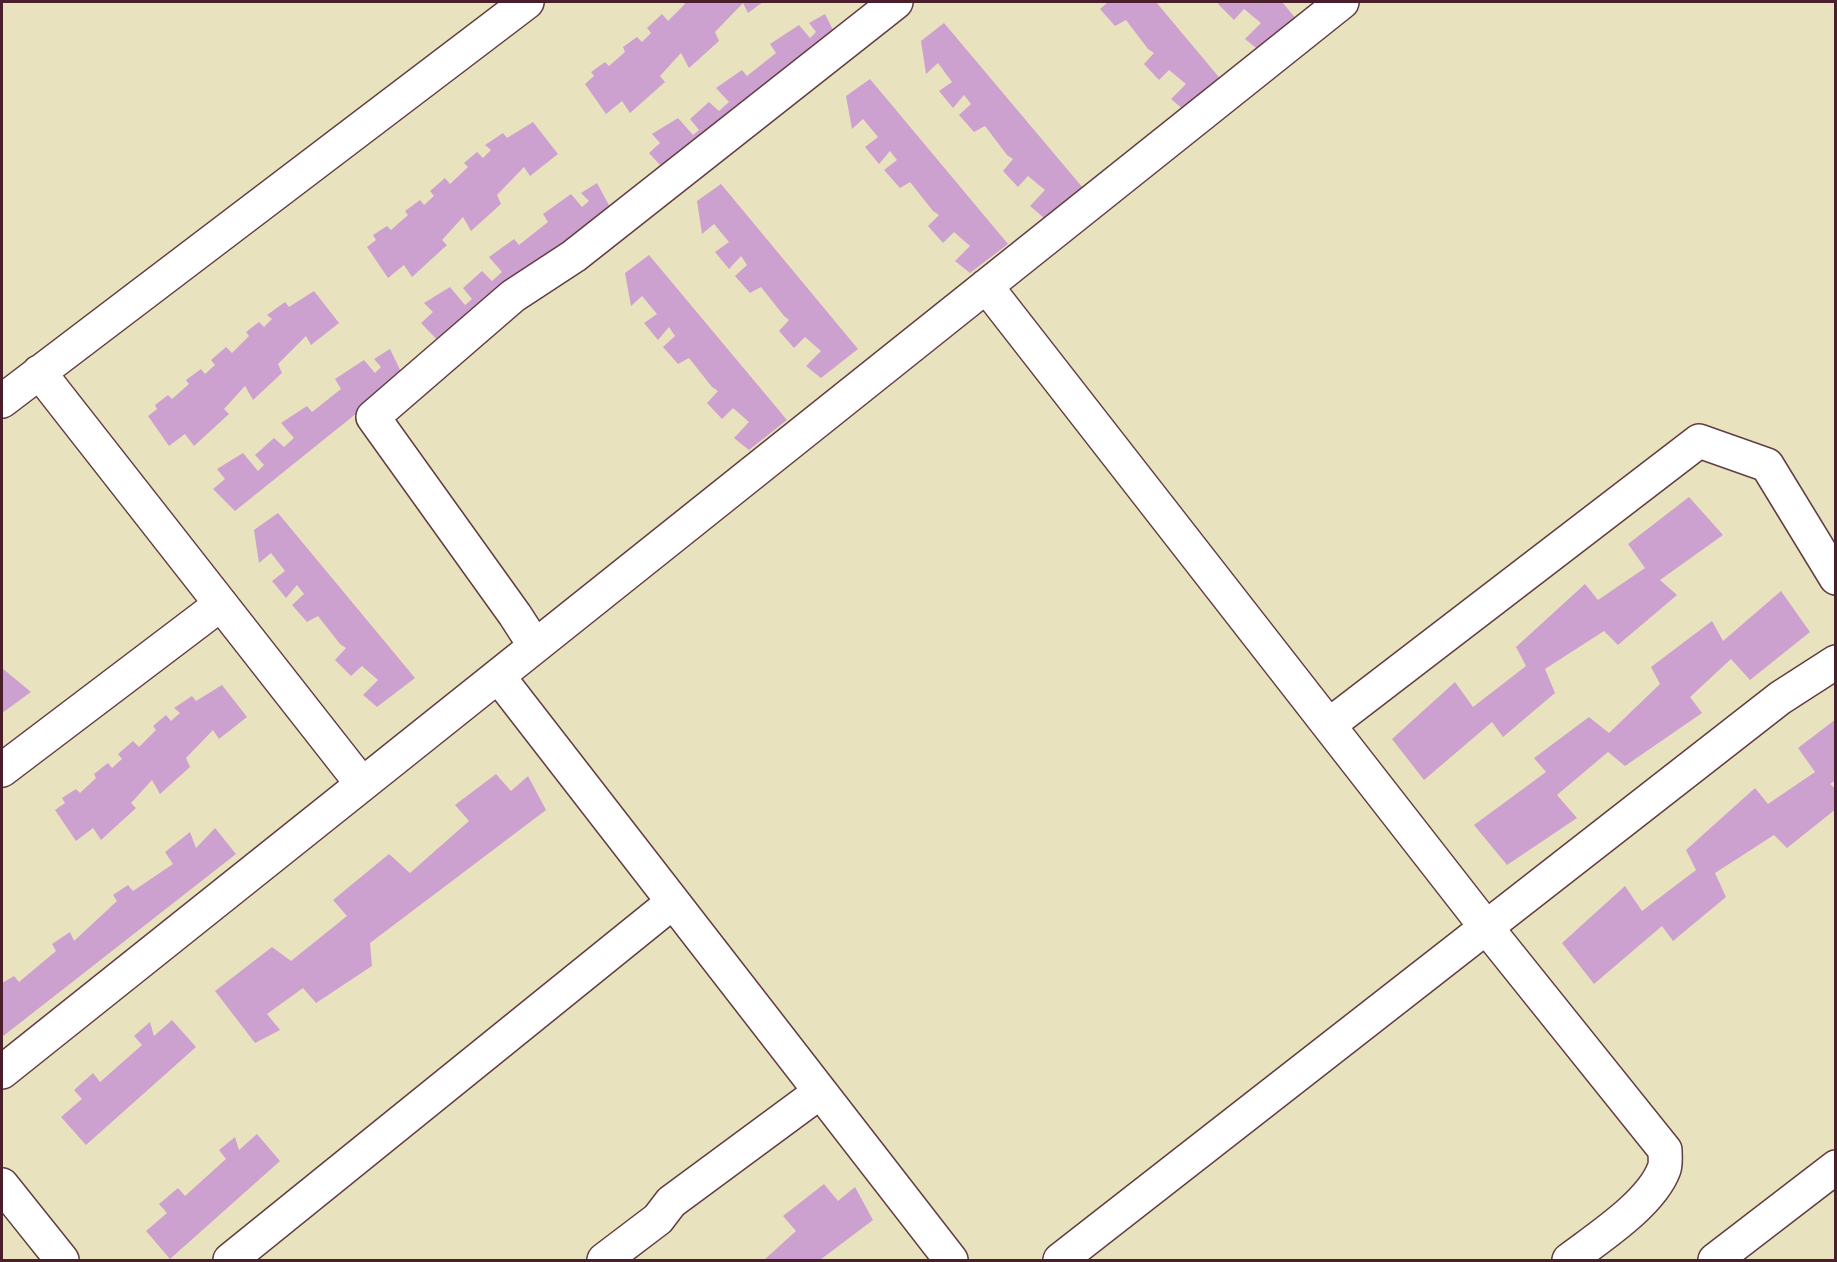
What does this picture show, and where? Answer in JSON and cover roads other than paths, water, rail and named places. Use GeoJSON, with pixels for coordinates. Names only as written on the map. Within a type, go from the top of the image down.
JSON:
{"type":"FeatureCollection","features":[{"type":"Feature","properties":{"kind":"street"},"geometry":{"type":"LineString","coordinates":[[2,401],[527,2]]}},
{"type":"Feature","properties":{"kind":"street"},"geometry":{"type":"LineString","coordinates":[[535,646],[373,417],[513,296],[574,256],[896,2]]}},
{"type":"Feature","properties":{"kind":"street"},"geometry":{"type":"LineString","coordinates":[[2,1072],[1342,2]]}},
{"type":"Feature","properties":{"kind":"street"},"geometry":{"type":"LineString","coordinates":[[986,286],[1486,927],[1665,1150],[1665,1167],[1655,1186],[1631,1212],[1569,1260]]}},
{"type":"Feature","properties":{"kind":"street"},"geometry":{"type":"LineString","coordinates":[[39,372],[362,784]]}},
{"type":"Feature","properties":{"kind":"street"},"geometry":{"type":"LineString","coordinates":[[1329,725],[1699,441],[1767,465],[1836,578]]}},
{"type":"Feature","properties":{"kind":"street"},"geometry":{"type":"LineString","coordinates":[[2,770],[221,604]]}},
{"type":"Feature","properties":{"kind":"street"},"geometry":{"type":"LineString","coordinates":[[1060,1260],[1780,698],[1836,662]]}},
{"type":"Feature","properties":{"kind":"street"},"geometry":{"type":"LineString","coordinates":[[498,676],[951,1260]]}},
{"type":"Feature","properties":{"kind":"street"},"geometry":{"type":"LineString","coordinates":[[230,1260],[673,902]]}},
{"type":"Feature","properties":{"kind":"street"},"geometry":{"type":"LineString","coordinates":[[604,1260],[658,1219],[671,1202],[820,1092]]}},
{"type":"Feature","properties":{"kind":"street"},"geometry":{"type":"LineString","coordinates":[[1715,1260],[1836,1167]]}},
{"type":"Feature","properties":{"kind":"street"},"geometry":{"type":"LineString","coordinates":[[2,1185],[62,1260]]}}]}
